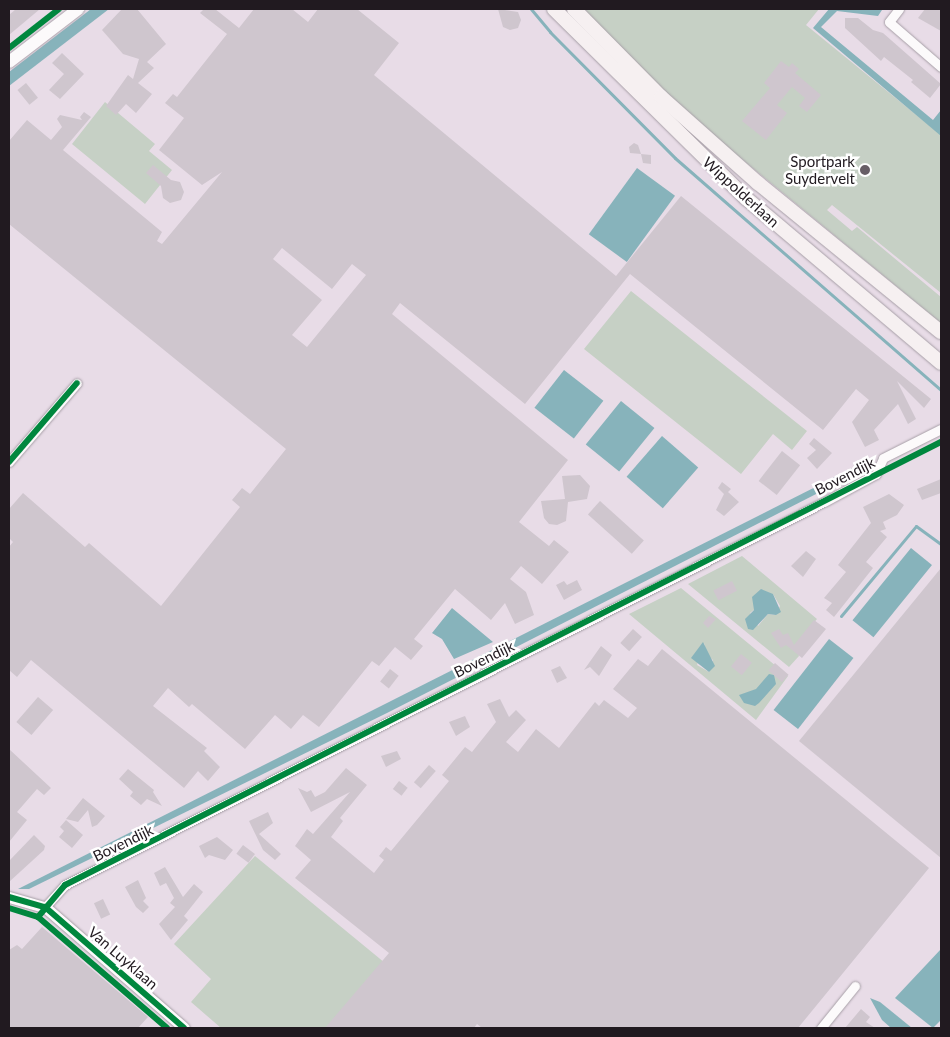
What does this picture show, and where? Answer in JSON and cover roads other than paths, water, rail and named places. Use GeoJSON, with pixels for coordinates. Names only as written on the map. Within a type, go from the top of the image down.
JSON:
{"type":"FeatureCollection","features":[{"type":"Feature","properties":{"kind":"main road"},"geometry":{"type":"LineString","coordinates":[[9,62],[78,9]]}},
{"type":"Feature","properties":{"kind":"main road","name":"Wippolderlaan"},"geometry":{"type":"LineString","coordinates":[[554,9],[747,199],[941,363]]}},
{"type":"Feature","properties":{"kind":"main road","name":"Wippolderlaan"},"geometry":{"type":"LineString","coordinates":[[574,9],[661,97],[758,183],[941,332]]}},
{"type":"Feature","properties":{"kind":"street"},"geometry":{"type":"LineString","coordinates":[[899,9],[889,22],[941,67]]}},
{"type":"Feature","properties":{"kind":"street"},"geometry":{"type":"LineString","coordinates":[[9,462],[77,383]]}},
{"type":"Feature","properties":{"kind":"street","name":"Bovendijk"},"geometry":{"type":"LineString","coordinates":[[45,907],[65,885],[832,497],[876,474],[883,458],[941,429]]}},
{"type":"Feature","properties":{"kind":"street"},"geometry":{"type":"LineString","coordinates":[[9,897],[45,907]]}},
{"type":"Feature","properties":{"kind":"street","name":"Van Luyklaan"},"geometry":{"type":"LineString","coordinates":[[45,907],[184,1028]]}},
{"type":"Feature","properties":{"kind":"street"},"geometry":{"type":"LineString","coordinates":[[821,1028],[855,986]]}},
{"type":"Feature","properties":{"kind":"water"},"geometry":{"type":"Polygon","coordinates":[[[91,9],[109,9],[9,86],[9,72],[91,9]]]}},
{"type":"Feature","properties":{"kind":"water"},"geometry":{"type":"Polygon","coordinates":[[[829,9],[882,10],[878,16],[837,11],[821,27],[933,120],[941,110],[941,136],[813,28],[829,9]]]}},
{"type":"Feature","properties":{"kind":"water"},"geometry":{"type":"Polygon","coordinates":[[[637,168],[675,196],[627,262],[589,234],[637,168]]]}},
{"type":"Feature","properties":{"kind":"water"},"geometry":{"type":"Polygon","coordinates":[[[564,370],[603,401],[574,439],[534,408],[564,370]]]}},
{"type":"Feature","properties":{"kind":"water"},"geometry":{"type":"Polygon","coordinates":[[[621,401],[654,428],[619,472],[586,445],[621,401]]]}},
{"type":"Feature","properties":{"kind":"water"},"geometry":{"type":"Polygon","coordinates":[[[662,436],[698,467],[663,508],[627,477],[662,436]]]}},
{"type":"Feature","properties":{"kind":"water"},"geometry":{"type":"Polygon","coordinates":[[[867,461],[871,466],[387,713],[29,889],[18,889],[867,461]]]}},
{"type":"Feature","properties":{"kind":"water"},"geometry":{"type":"Polygon","coordinates":[[[911,548],[932,565],[873,637],[852,620],[911,548]]]}},
{"type":"Feature","properties":{"kind":"water"},"geometry":{"type":"Polygon","coordinates":[[[761,589],[773,594],[781,612],[776,615],[768,614],[753,630],[748,629],[745,619],[754,610],[752,597],[761,589]]]}},
{"type":"Feature","properties":{"kind":"water"},"geometry":{"type":"Polygon","coordinates":[[[452,608],[493,642],[454,659],[442,639],[432,633],[452,608]]]}},
{"type":"Feature","properties":{"kind":"water"},"geometry":{"type":"Polygon","coordinates":[[[829,639],[853,658],[798,729],[774,710],[829,639]]]}},
{"type":"Feature","properties":{"kind":"water"},"geometry":{"type":"Polygon","coordinates":[[[703,642],[715,666],[709,672],[691,658],[703,642]]]}},
{"type":"Feature","properties":{"kind":"water"},"geometry":{"type":"Polygon","coordinates":[[[769,674],[774,675],[776,684],[755,706],[744,703],[739,695],[756,689],[769,674]]]}},
{"type":"Feature","properties":{"kind":"water"},"geometry":{"type":"Polygon","coordinates":[[[941,949],[941,1020],[933,1028],[895,998],[941,949]]]}},
{"type":"Feature","properties":{"kind":"water"},"geometry":{"type":"Polygon","coordinates":[[[870,998],[880,1002],[912,1028],[891,1028],[882,1020],[870,998]]]}},
{"type":"Feature","properties":{"kind":"waterway"},"geometry":{"type":"LineString","coordinates":[[531,9],[550,32],[675,158],[941,390]]}},
{"type":"Feature","properties":{"kind":"waterway"},"geometry":{"type":"LineString","coordinates":[[841,616],[916,526],[941,544]]}},
{"type":"Feature","properties":{"kind":"place","name":"Sportpark Suydervelt"},"geometry":{"type":"Point","coordinates":[865,170]}}]}
